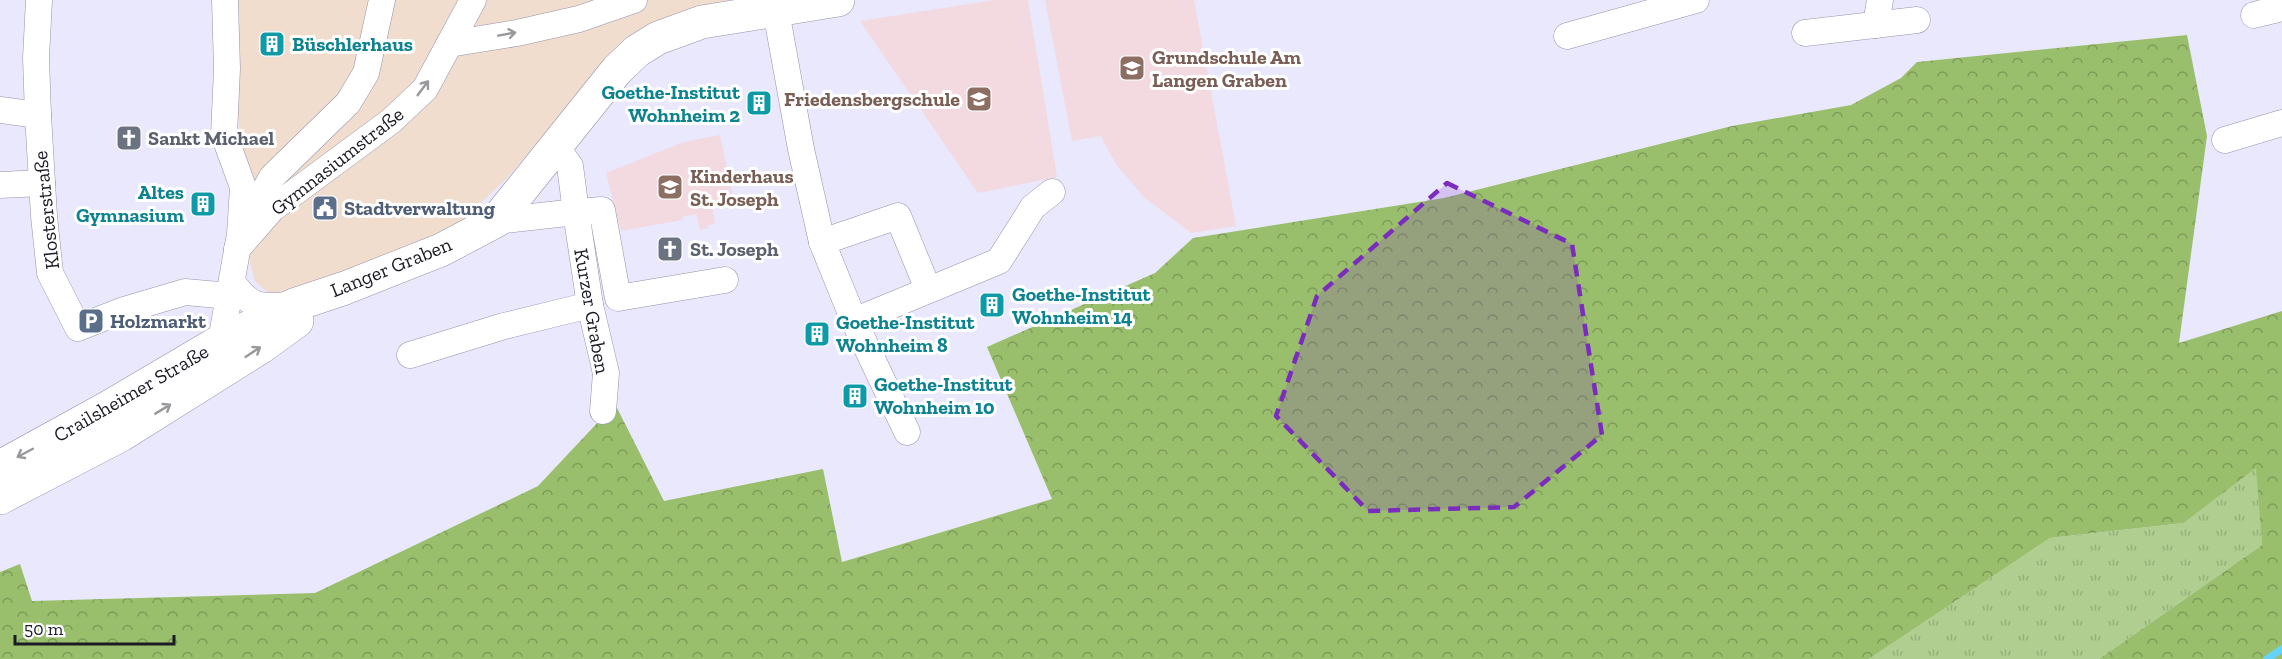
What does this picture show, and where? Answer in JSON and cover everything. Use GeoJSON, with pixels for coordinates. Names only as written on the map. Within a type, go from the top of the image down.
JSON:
{"type":"FeatureCollection","features":[{"type":"Feature","properties":{"kind":"main road","name":"Langer Graben"},"geometry":{"type":"LineString","coordinates":[[221,341],[294,305],[345,288],[441,250],[496,221],[617,70],[637,51],[658,38],[702,22],[775,5],[838,0]]}},
{"type":"Feature","properties":{"kind":"main road","name":"Crailsheimer Straße"},"geometry":{"type":"LineString","coordinates":[[0,498],[122,435],[261,348],[345,288]]}},
{"type":"Feature","properties":{"kind":"main road","name":"Crailsheimer Straße"},"geometry":{"type":"LineString","coordinates":[[204,384],[221,341]]}},
{"type":"Feature","properties":{"kind":"main road","name":"Crailsheimer Straße"},"geometry":{"type":"LineString","coordinates":[[0,467],[109,407],[221,341]]}},
{"type":"Feature","properties":{"kind":"street","name":"Klosterstraße"},"geometry":{"type":"LineString","coordinates":[[39,0],[36,58],[38,115],[50,273],[78,328],[121,311],[185,292],[231,289]]}},
{"type":"Feature","properties":{"kind":"street"},"geometry":{"type":"LineString","coordinates":[[239,242],[272,177],[348,103],[366,73],[382,0]]}},
{"type":"Feature","properties":{"kind":"street","name":"Gymnasiumstraße"},"geometry":{"type":"LineString","coordinates":[[239,242],[272,209],[391,121],[425,89],[473,0]]}},
{"type":"Feature","properties":{"kind":"street"},"geometry":{"type":"LineString","coordinates":[[449,44],[517,33],[579,19],[634,0]]}},
{"type":"Feature","properties":{"kind":"street"},"geometry":{"type":"LineString","coordinates":[[1567,36],[1696,0]]}},
{"type":"Feature","properties":{"kind":"street"},"geometry":{"type":"LineString","coordinates":[[775,5],[801,149],[822,242],[854,321],[907,432]]}},
{"type":"Feature","properties":{"kind":"street"},"geometry":{"type":"LineString","coordinates":[[2254,15],[2282,8]]}},
{"type":"Feature","properties":{"kind":"street"},"geometry":{"type":"LineString","coordinates":[[221,341],[239,242],[243,187],[224,135],[226,11]]}},
{"type":"Feature","properties":{"kind":"street"},"geometry":{"type":"LineString","coordinates":[[1805,33],[1878,12],[1917,20]]}},
{"type":"Feature","properties":{"kind":"street"},"geometry":{"type":"LineString","coordinates":[[0,110],[38,115]]}},
{"type":"Feature","properties":{"kind":"street"},"geometry":{"type":"LineString","coordinates":[[2225,140],[2282,123]]}},
{"type":"Feature","properties":{"kind":"street","name":"Kurzer Graben"},"geometry":{"type":"LineString","coordinates":[[556,147],[570,166],[590,305],[606,373],[603,411]]}},
{"type":"Feature","properties":{"kind":"street"},"geometry":{"type":"LineString","coordinates":[[0,185],[42,183]]}},
{"type":"Feature","properties":{"kind":"street"},"geometry":{"type":"LineString","coordinates":[[854,321],[999,261],[1033,207],[1052,192]]}},
{"type":"Feature","properties":{"kind":"street"},"geometry":{"type":"LineString","coordinates":[[496,221],[602,210],[618,297],[725,280]]}},
{"type":"Feature","properties":{"kind":"street"},"geometry":{"type":"LineString","coordinates":[[822,242],[898,216],[928,290]]}},
{"type":"Feature","properties":{"kind":"street"},"geometry":{"type":"LineString","coordinates":[[231,289],[253,303],[271,306],[294,305]]}},
{"type":"Feature","properties":{"kind":"street"},"geometry":{"type":"LineString","coordinates":[[410,355],[504,326],[590,305]]}},
{"type":"Feature","properties":{"kind":"highlighted area"},"geometry":{"type":"Polygon","coordinates":[[[1447,183],[1572,244],[1602,435],[1514,507],[1368,511],[1276,416],[1317,296],[1447,183]]]}},
{"type":"Feature","properties":{"kind":"shaded area"},"geometry":{"type":"Polygon","coordinates":[[[229,0],[730,0],[625,40],[505,180],[459,223],[384,259],[273,297],[255,281],[250,263],[229,0]]]}},
{"type":"Feature","properties":{"kind":"shaded area","name":"Friedensbergschule"},"geometry":{"type":"Polygon","coordinates":[[[995,0],[1028,0],[1057,177],[978,193],[860,21],[995,0]]]}},
{"type":"Feature","properties":{"kind":"shaded area","name":"Grundschule Am Langen Graben"},"geometry":{"type":"Polygon","coordinates":[[[1045,0],[1194,0],[1236,226],[1191,233],[1144,197],[1116,164],[1101,136],[1072,141],[1045,0]]]}},
{"type":"Feature","properties":{"kind":"shaded area","name":"Kinderhaus St. Joseph"},"geometry":{"type":"Polygon","coordinates":[[[720,135],[734,202],[712,206],[715,224],[700,230],[696,214],[682,217],[682,220],[621,231],[606,173],[684,142],[720,135]]]}},
{"type":"Feature","properties":{"kind":"green space"},"geometry":{"type":"Polygon","coordinates":[[[2187,35],[2207,136],[2179,343],[2282,311],[2282,659],[2099,659],[2262,545],[2256,468],[2184,523],[2050,538],[1869,659],[0,659],[0,572],[20,564],[32,601],[315,593],[538,486],[615,404],[664,501],[823,469],[842,562],[1052,499],[987,347],[1155,273],[1193,238],[1444,198],[1732,126],[1851,105],[1901,78],[1917,62],[2187,35]]]}},
{"type":"Feature","properties":{"kind":"green space"},"geometry":{"type":"Polygon","coordinates":[[[2257,467],[2262,545],[2099,659],[1869,659],[2050,538],[2184,523],[2257,467]]]}},
{"type":"Feature","properties":{"kind":"waterway"},"geometry":{"type":"LineString","coordinates":[[2267,659],[2282,649]]}},
{"type":"Feature","properties":{"kind":"place","name":"Büschlerhaus"},"geometry":{"type":"Point","coordinates":[272,44]}},
{"type":"Feature","properties":{"kind":"place","name":"Grundschule Am Langen Graben"},"geometry":{"type":"Point","coordinates":[1132,68]}},
{"type":"Feature","properties":{"kind":"place","name":"Friedensbergschule"},"geometry":{"type":"Point","coordinates":[979,99]}},
{"type":"Feature","properties":{"kind":"place","name":"Goethe-Institut Wohnheim 2"},"geometry":{"type":"Point","coordinates":[759,103]}},
{"type":"Feature","properties":{"kind":"place","name":"Sankt Michael"},"geometry":{"type":"Point","coordinates":[129,138]}},
{"type":"Feature","properties":{"kind":"place","name":"Kinderhaus St. Joseph"},"geometry":{"type":"Point","coordinates":[670,187]}},
{"type":"Feature","properties":{"kind":"place","name":"Altes Gymnasium"},"geometry":{"type":"Point","coordinates":[203,204]}},
{"type":"Feature","properties":{"kind":"place","name":"Stadtverwaltung"},"geometry":{"type":"Point","coordinates":[325,208]}},
{"type":"Feature","properties":{"kind":"place","name":"St. Joseph"},"geometry":{"type":"Point","coordinates":[670,249]}},
{"type":"Feature","properties":{"kind":"place","name":"Goethe-Institut Wohnheim 14"},"geometry":{"type":"Point","coordinates":[992,305]}},
{"type":"Feature","properties":{"kind":"place","name":"Holzmarkt"},"geometry":{"type":"Point","coordinates":[91,321]}},
{"type":"Feature","properties":{"kind":"place","name":"Goethe-Institut Wohnheim 8"},"geometry":{"type":"Point","coordinates":[817,334]}},
{"type":"Feature","properties":{"kind":"place","name":"Goethe-Institut Wohnheim 10"},"geometry":{"type":"Point","coordinates":[855,396]}}]}
